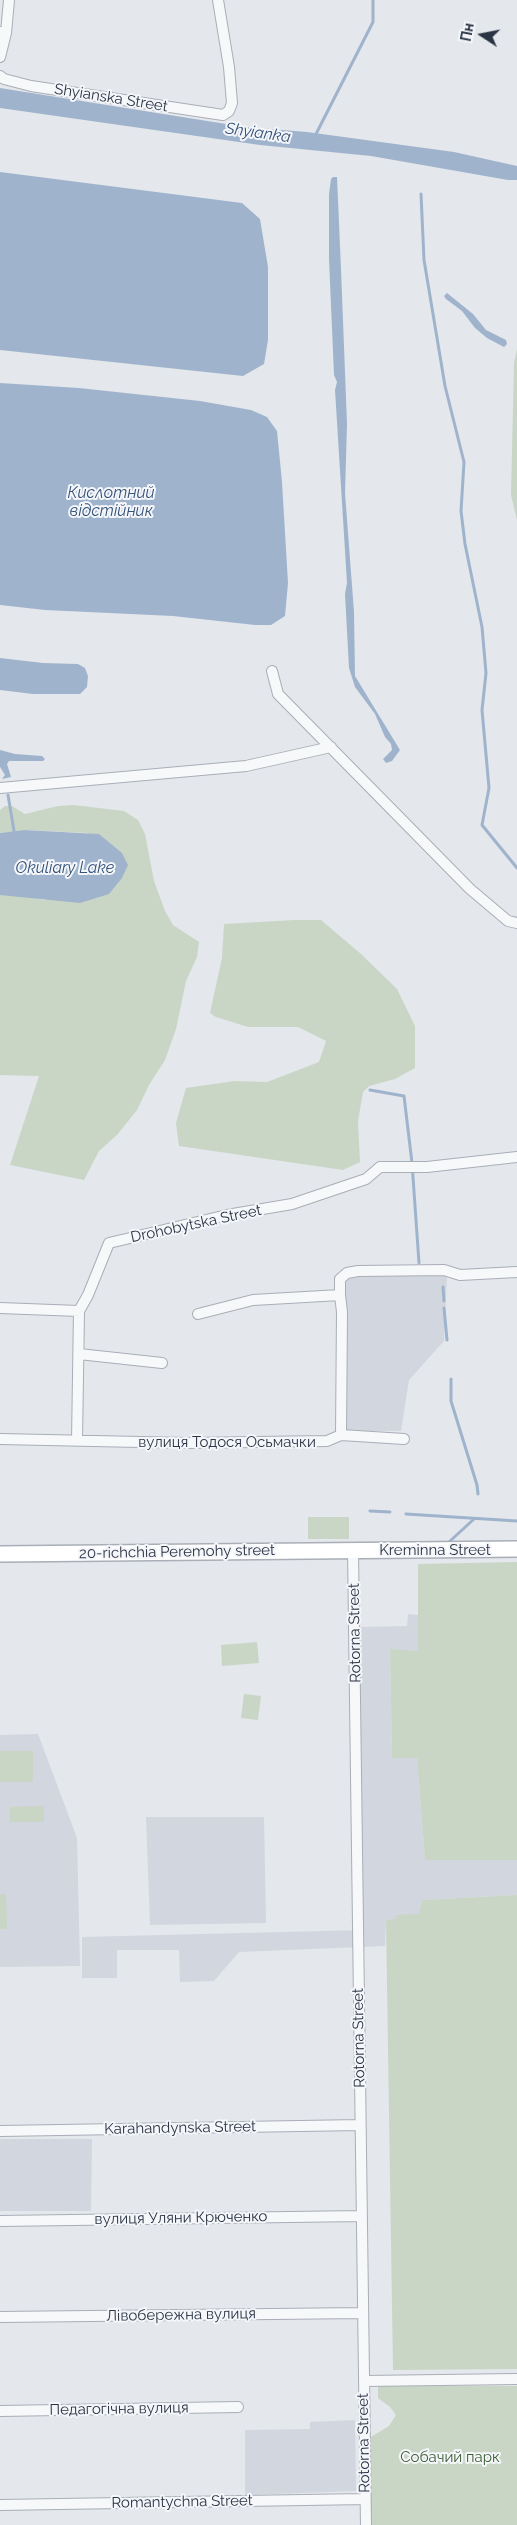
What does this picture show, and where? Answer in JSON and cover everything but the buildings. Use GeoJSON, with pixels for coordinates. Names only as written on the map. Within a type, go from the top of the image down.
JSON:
{"type":"FeatureCollection","features":[{"type":"Feature","properties":{"kind":"street"},"geometry":{"type":"LineString","coordinates":[[0,58],[9,0]]}},
{"type":"Feature","properties":{"kind":"street","name":"Shyianska Street"},"geometry":{"type":"LineString","coordinates":[[0,76],[4,79],[31,86],[223,115],[229,111],[232,103],[229,67],[218,0]]}},
{"type":"Feature","properties":{"kind":"street"},"geometry":{"type":"LineString","coordinates":[[272,671],[278,694],[470,889],[508,921],[517,923]]}},
{"type":"Feature","properties":{"kind":"street"},"geometry":{"type":"LineString","coordinates":[[0,788],[246,766],[331,748]]}},
{"type":"Feature","properties":{"kind":"street","name":"Drohobytska Street"},"geometry":{"type":"LineString","coordinates":[[79,1311],[88,1295],[109,1243],[227,1215],[292,1204],[366,1178],[380,1167],[422,1167],[517,1156]]}},
{"type":"Feature","properties":{"kind":"street"},"geometry":{"type":"LineString","coordinates":[[404,1439],[341,1435],[342,1312],[340,1278],[347,1273],[358,1271],[444,1270],[460,1275],[517,1272]]}},
{"type":"Feature","properties":{"kind":"street"},"geometry":{"type":"LineString","coordinates":[[198,1314],[253,1300],[340,1295]]}},
{"type":"Feature","properties":{"kind":"street"},"geometry":{"type":"LineString","coordinates":[[0,1308],[79,1311],[77,1441]]}},
{"type":"Feature","properties":{"kind":"street"},"geometry":{"type":"LineString","coordinates":[[79,1354],[162,1364]]}},
{"type":"Feature","properties":{"kind":"street","name":"вулиця Тодося Осьмачки"},"geometry":{"type":"LineString","coordinates":[[0,1439],[311,1443],[327,1442],[341,1435]]}},
{"type":"Feature","properties":{"kind":"street","name":"Kreminna Street"},"geometry":{"type":"LineString","coordinates":[[354,1550],[517,1549]]}},
{"type":"Feature","properties":{"kind":"street","name":"20-richchia Peremohy street"},"geometry":{"type":"LineString","coordinates":[[0,1554],[354,1550]]}},
{"type":"Feature","properties":{"kind":"street","name":"Rotorna Street"},"geometry":{"type":"LineString","coordinates":[[354,1550],[364,2498],[366,2525]]}},
{"type":"Feature","properties":{"kind":"street","name":"Karahandynska Street"},"geometry":{"type":"LineString","coordinates":[[0,2131],[360,2125]]}},
{"type":"Feature","properties":{"kind":"street","name":"вулиця Уляни Крюченко"},"geometry":{"type":"LineString","coordinates":[[0,2220],[362,2216]]}},
{"type":"Feature","properties":{"kind":"street","name":"Лівобережна вулиця"},"geometry":{"type":"LineString","coordinates":[[0,2318],[362,2313]]}},
{"type":"Feature","properties":{"kind":"street"},"geometry":{"type":"LineString","coordinates":[[364,2381],[517,2379]]}},
{"type":"Feature","properties":{"kind":"street","name":"Педагогічна вулиця"},"geometry":{"type":"LineString","coordinates":[[0,2411],[238,2407]]}},
{"type":"Feature","properties":{"kind":"street","name":"Romantychna Street"},"geometry":{"type":"LineString","coordinates":[[0,2505],[364,2498]]}},
{"type":"Feature","properties":{"kind":"shaded area"},"geometry":{"type":"Polygon","coordinates":[[[447,1275],[444,1341],[409,1380],[401,1431],[345,1431],[345,1277],[447,1275]]]}},
{"type":"Feature","properties":{"kind":"shaded area"},"geometry":{"type":"Polygon","coordinates":[[[408,1614],[418,1615],[418,1651],[390,1650],[392,1758],[417,1758],[425,1859],[517,1860],[517,1895],[422,1900],[419,1915],[397,1915],[397,1920],[386,1920],[385,1946],[239,1952],[214,1981],[180,1982],[179,1950],[117,1950],[117,1978],[82,1978],[82,1937],[362,1930],[359,1627],[407,1626],[408,1614]]]}},
{"type":"Feature","properties":{"kind":"shaded area"},"geometry":{"type":"Polygon","coordinates":[[[38,1734],[77,1838],[80,1966],[0,1967],[0,1735],[38,1734]]]}},
{"type":"Feature","properties":{"kind":"shaded area"},"geometry":{"type":"Polygon","coordinates":[[[146,1817],[264,1817],[266,1923],[150,1925],[146,1817]]]}},
{"type":"Feature","properties":{"kind":"shaded area"},"geometry":{"type":"Polygon","coordinates":[[[0,2139],[92,2139],[91,2211],[0,2211],[0,2139]]]}},
{"type":"Feature","properties":{"kind":"shaded area"},"geometry":{"type":"Polygon","coordinates":[[[355,2420],[356,2491],[245,2495],[245,2430],[310,2429],[310,2422],[355,2420]]]}},
{"type":"Feature","properties":{"kind":"green space"},"geometry":{"type":"Polygon","coordinates":[[[517,349],[517,520],[511,495],[514,363],[517,349]]]}},
{"type":"Feature","properties":{"kind":"green space"},"geometry":{"type":"Polygon","coordinates":[[[74,805],[124,811],[138,820],[145,834],[154,881],[165,911],[173,925],[199,942],[197,957],[186,981],[176,1029],[165,1060],[149,1085],[137,1110],[117,1135],[99,1151],[84,1180],[10,1165],[39,1076],[0,1075],[0,895],[45,900],[89,833],[24,830],[0,833],[0,810],[5,806],[12,806],[25,814],[58,806],[74,805]]]}},
{"type":"Feature","properties":{"kind":"green space"},"geometry":{"type":"Polygon","coordinates":[[[321,920],[361,954],[397,989],[415,1026],[415,1068],[395,1079],[369,1086],[363,1092],[358,1121],[360,1162],[343,1170],[179,1146],[176,1123],[186,1088],[235,1081],[267,1082],[319,1062],[326,1041],[298,1027],[248,1027],[216,1017],[210,1013],[222,958],[224,924],[321,920]]]}},
{"type":"Feature","properties":{"kind":"green space"},"geometry":{"type":"Polygon","coordinates":[[[308,1517],[349,1517],[349,1539],[308,1539],[308,1517]]]}},
{"type":"Feature","properties":{"kind":"green space"},"geometry":{"type":"Polygon","coordinates":[[[517,1562],[517,1860],[425,1860],[417,1758],[392,1758],[390,1649],[418,1651],[418,1564],[517,1562]]]}},
{"type":"Feature","properties":{"kind":"green space"},"geometry":{"type":"Polygon","coordinates":[[[257,1642],[259,1663],[222,1666],[221,1645],[257,1642]]]}},
{"type":"Feature","properties":{"kind":"green space"},"geometry":{"type":"Polygon","coordinates":[[[244,1694],[261,1696],[258,1720],[241,1718],[244,1694]]]}},
{"type":"Feature","properties":{"kind":"green space"},"geometry":{"type":"Polygon","coordinates":[[[0,1751],[33,1751],[33,1782],[0,1782],[0,1751]]]}},
{"type":"Feature","properties":{"kind":"green space"},"geometry":{"type":"Polygon","coordinates":[[[44,1806],[44,1822],[10,1822],[10,1807],[44,1806]]]}},
{"type":"Feature","properties":{"kind":"green space"},"geometry":{"type":"Polygon","coordinates":[[[0,1894],[6,1894],[7,1929],[0,1929],[0,1894]]]}},
{"type":"Feature","properties":{"kind":"green space"},"geometry":{"type":"Polygon","coordinates":[[[517,1895],[517,2369],[393,2370],[386,1920],[396,1919],[397,1915],[419,1914],[422,1900],[517,1895]]]}},
{"type":"Feature","properties":{"kind":"green space","name":"Собачий парк"},"geometry":{"type":"Polygon","coordinates":[[[378,2386],[517,2386],[517,2525],[370,2525],[369,2438],[389,2426],[396,2415],[390,2407],[378,2398],[378,2386]]]}},
{"type":"Feature","properties":{"kind":"water","name":"Shyianka"},"geometry":{"type":"Polygon","coordinates":[[[0,88],[245,127],[307,132],[454,152],[517,166],[517,180],[371,156],[260,145],[0,108],[0,88]]]}},
{"type":"Feature","properties":{"kind":"water"},"geometry":{"type":"Polygon","coordinates":[[[0,172],[242,203],[260,219],[268,267],[268,340],[264,364],[243,376],[0,350],[0,172]]]}},
{"type":"Feature","properties":{"kind":"water"},"geometry":{"type":"Polygon","coordinates":[[[333,177],[337,177],[347,424],[345,493],[354,612],[355,676],[400,750],[392,761],[386,763],[383,759],[392,750],[391,744],[385,737],[375,714],[355,687],[349,668],[345,594],[347,583],[329,259],[329,194],[333,177]]]}},
{"type":"Feature","properties":{"kind":"water"},"geometry":{"type":"Polygon","coordinates":[[[447,293],[473,314],[486,330],[506,340],[507,344],[504,347],[487,338],[475,328],[462,311],[446,299],[444,296],[447,293]]]}},
{"type":"Feature","properties":{"kind":"water","name":"Кислотний відстійник"},"geometry":{"type":"Polygon","coordinates":[[[0,383],[79,388],[200,401],[251,410],[267,417],[277,431],[282,482],[288,583],[285,616],[271,625],[255,625],[173,616],[45,610],[0,605],[0,383]]]}},
{"type":"Feature","properties":{"kind":"water"},"geometry":{"type":"Polygon","coordinates":[[[0,658],[43,663],[78,664],[85,668],[88,676],[87,687],[80,694],[33,694],[0,690],[0,658]]]}},
{"type":"Feature","properties":{"kind":"water"},"geometry":{"type":"Polygon","coordinates":[[[0,750],[15,754],[42,756],[45,759],[43,761],[9,761],[7,764],[11,777],[2,779],[5,775],[0,767],[0,750]]]}},
{"type":"Feature","properties":{"kind":"water","name":"Okuliary Lake"},"geometry":{"type":"Polygon","coordinates":[[[24,830],[99,834],[122,853],[128,865],[122,878],[109,894],[80,903],[0,895],[0,833],[24,830]]]}},
{"type":"Feature","properties":{"kind":"waterway"},"geometry":{"type":"LineString","coordinates":[[315,136],[373,22],[373,0]]}},
{"type":"Feature","properties":{"kind":"waterway"},"geometry":{"type":"LineString","coordinates":[[421,194],[424,260],[445,386],[464,462],[461,511],[465,544],[482,627],[486,673],[482,710],[489,788],[482,825],[517,868]]}},
{"type":"Feature","properties":{"kind":"waterway"},"geometry":{"type":"LineString","coordinates":[[8,795],[14,831]]}},
{"type":"Feature","properties":{"kind":"waterway"},"geometry":{"type":"LineString","coordinates":[[370,1090],[404,1096],[412,1163],[419,1263]]}},
{"type":"Feature","properties":{"kind":"waterway"},"geometry":{"type":"LineString","coordinates":[[443,1287],[444,1301]]}},
{"type":"Feature","properties":{"kind":"waterway"},"geometry":{"type":"LineString","coordinates":[[444,1308],[447,1340]]}},
{"type":"Feature","properties":{"kind":"waterway"},"geometry":{"type":"LineString","coordinates":[[451,1379],[451,1401],[477,1485],[478,1494]]}},
{"type":"Feature","properties":{"kind":"waterway"},"geometry":{"type":"LineString","coordinates":[[370,1511],[390,1512]]}},
{"type":"Feature","properties":{"kind":"waterway"},"geometry":{"type":"LineString","coordinates":[[406,1514],[517,1521]]}},
{"type":"Feature","properties":{"kind":"waterway"},"geometry":{"type":"LineString","coordinates":[[449,1542],[474,1519]]}}]}
